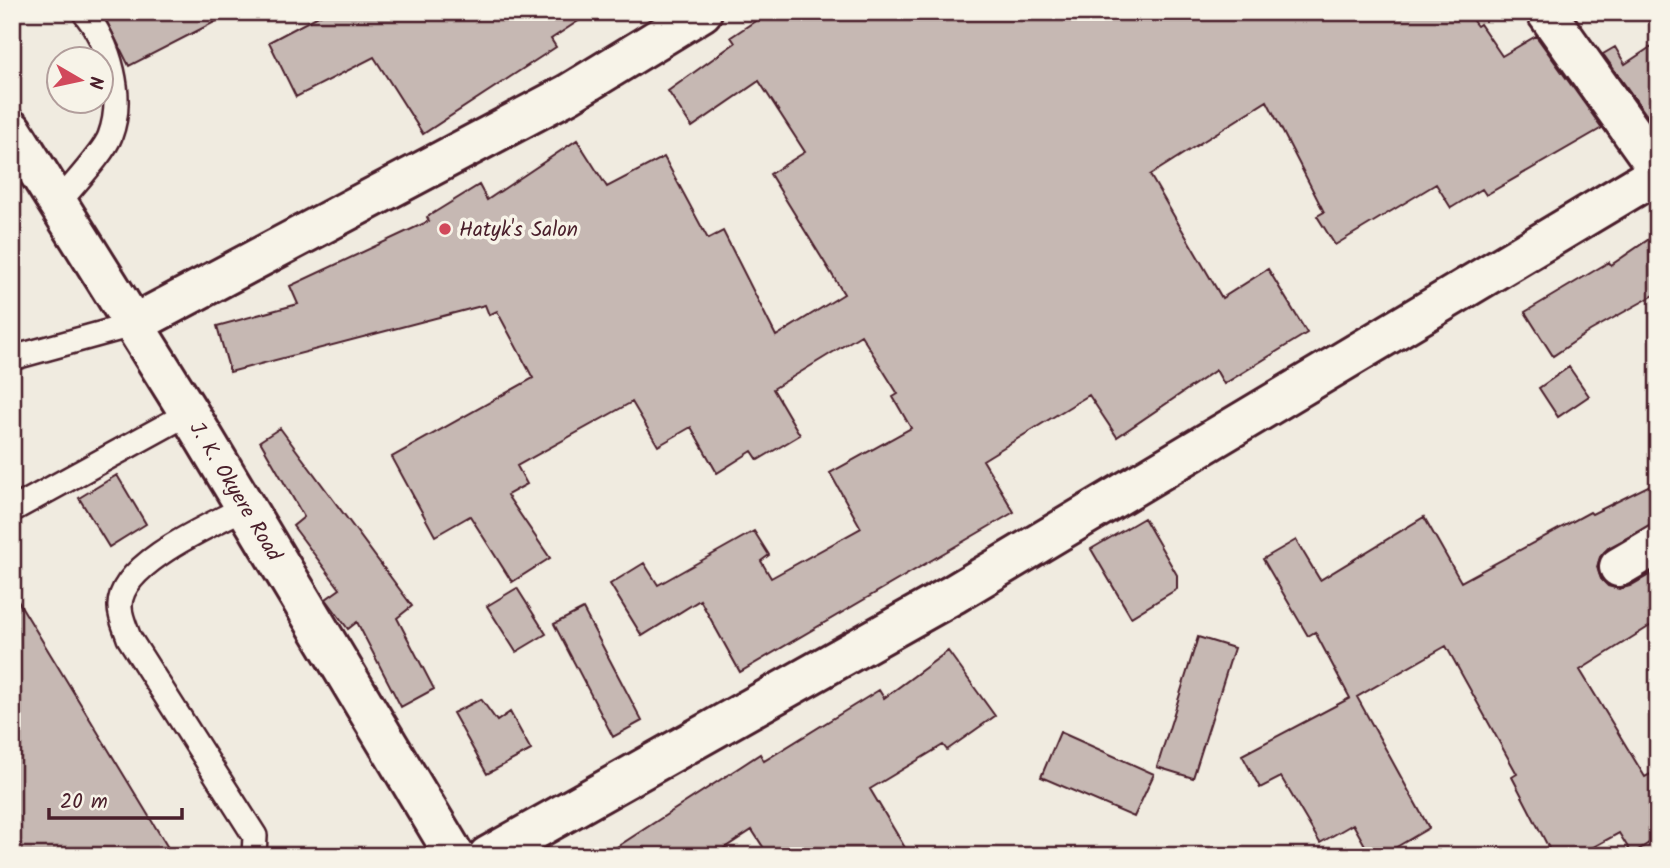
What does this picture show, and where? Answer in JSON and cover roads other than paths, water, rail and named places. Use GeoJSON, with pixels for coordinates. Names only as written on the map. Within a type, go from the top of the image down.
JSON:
{"type":"FeatureCollection","features":[{"type":"Feature","properties":{"kind":"street"},"geometry":{"type":"LineString","coordinates":[[132,325],[568,94],[702,12]]}},
{"type":"Feature","properties":{"kind":"street"},"geometry":{"type":"LineString","coordinates":[[488,856],[954,594],[1658,171],[1546,12]]}},
{"type":"Feature","properties":{"kind":"street","name":"J. K. Okyere Road"},"geometry":{"type":"LineString","coordinates":[[12,130],[189,413],[455,856]]}},
{"type":"Feature","properties":{"kind":"street"},"geometry":{"type":"LineString","coordinates":[[1619,567],[1658,544]]}},
{"type":"Feature","properties":{"kind":"lane"},"geometry":{"type":"LineString","coordinates":[[57,205],[110,137],[117,86],[94,24],[84,12]]}},
{"type":"Feature","properties":{"kind":"lane"},"geometry":{"type":"LineString","coordinates":[[12,358],[132,325]]}},
{"type":"Feature","properties":{"kind":"lane"},"geometry":{"type":"LineString","coordinates":[[12,510],[189,413]]}},
{"type":"Feature","properties":{"kind":"lane"},"geometry":{"type":"LineString","coordinates":[[246,507],[159,553],[130,579],[119,606],[129,638],[255,836],[254,856]]}},
{"type":"Feature","properties":{"kind":"place","name":"Hatyk's Salon"},"geometry":{"type":"Point","coordinates":[445,229]}}]}
